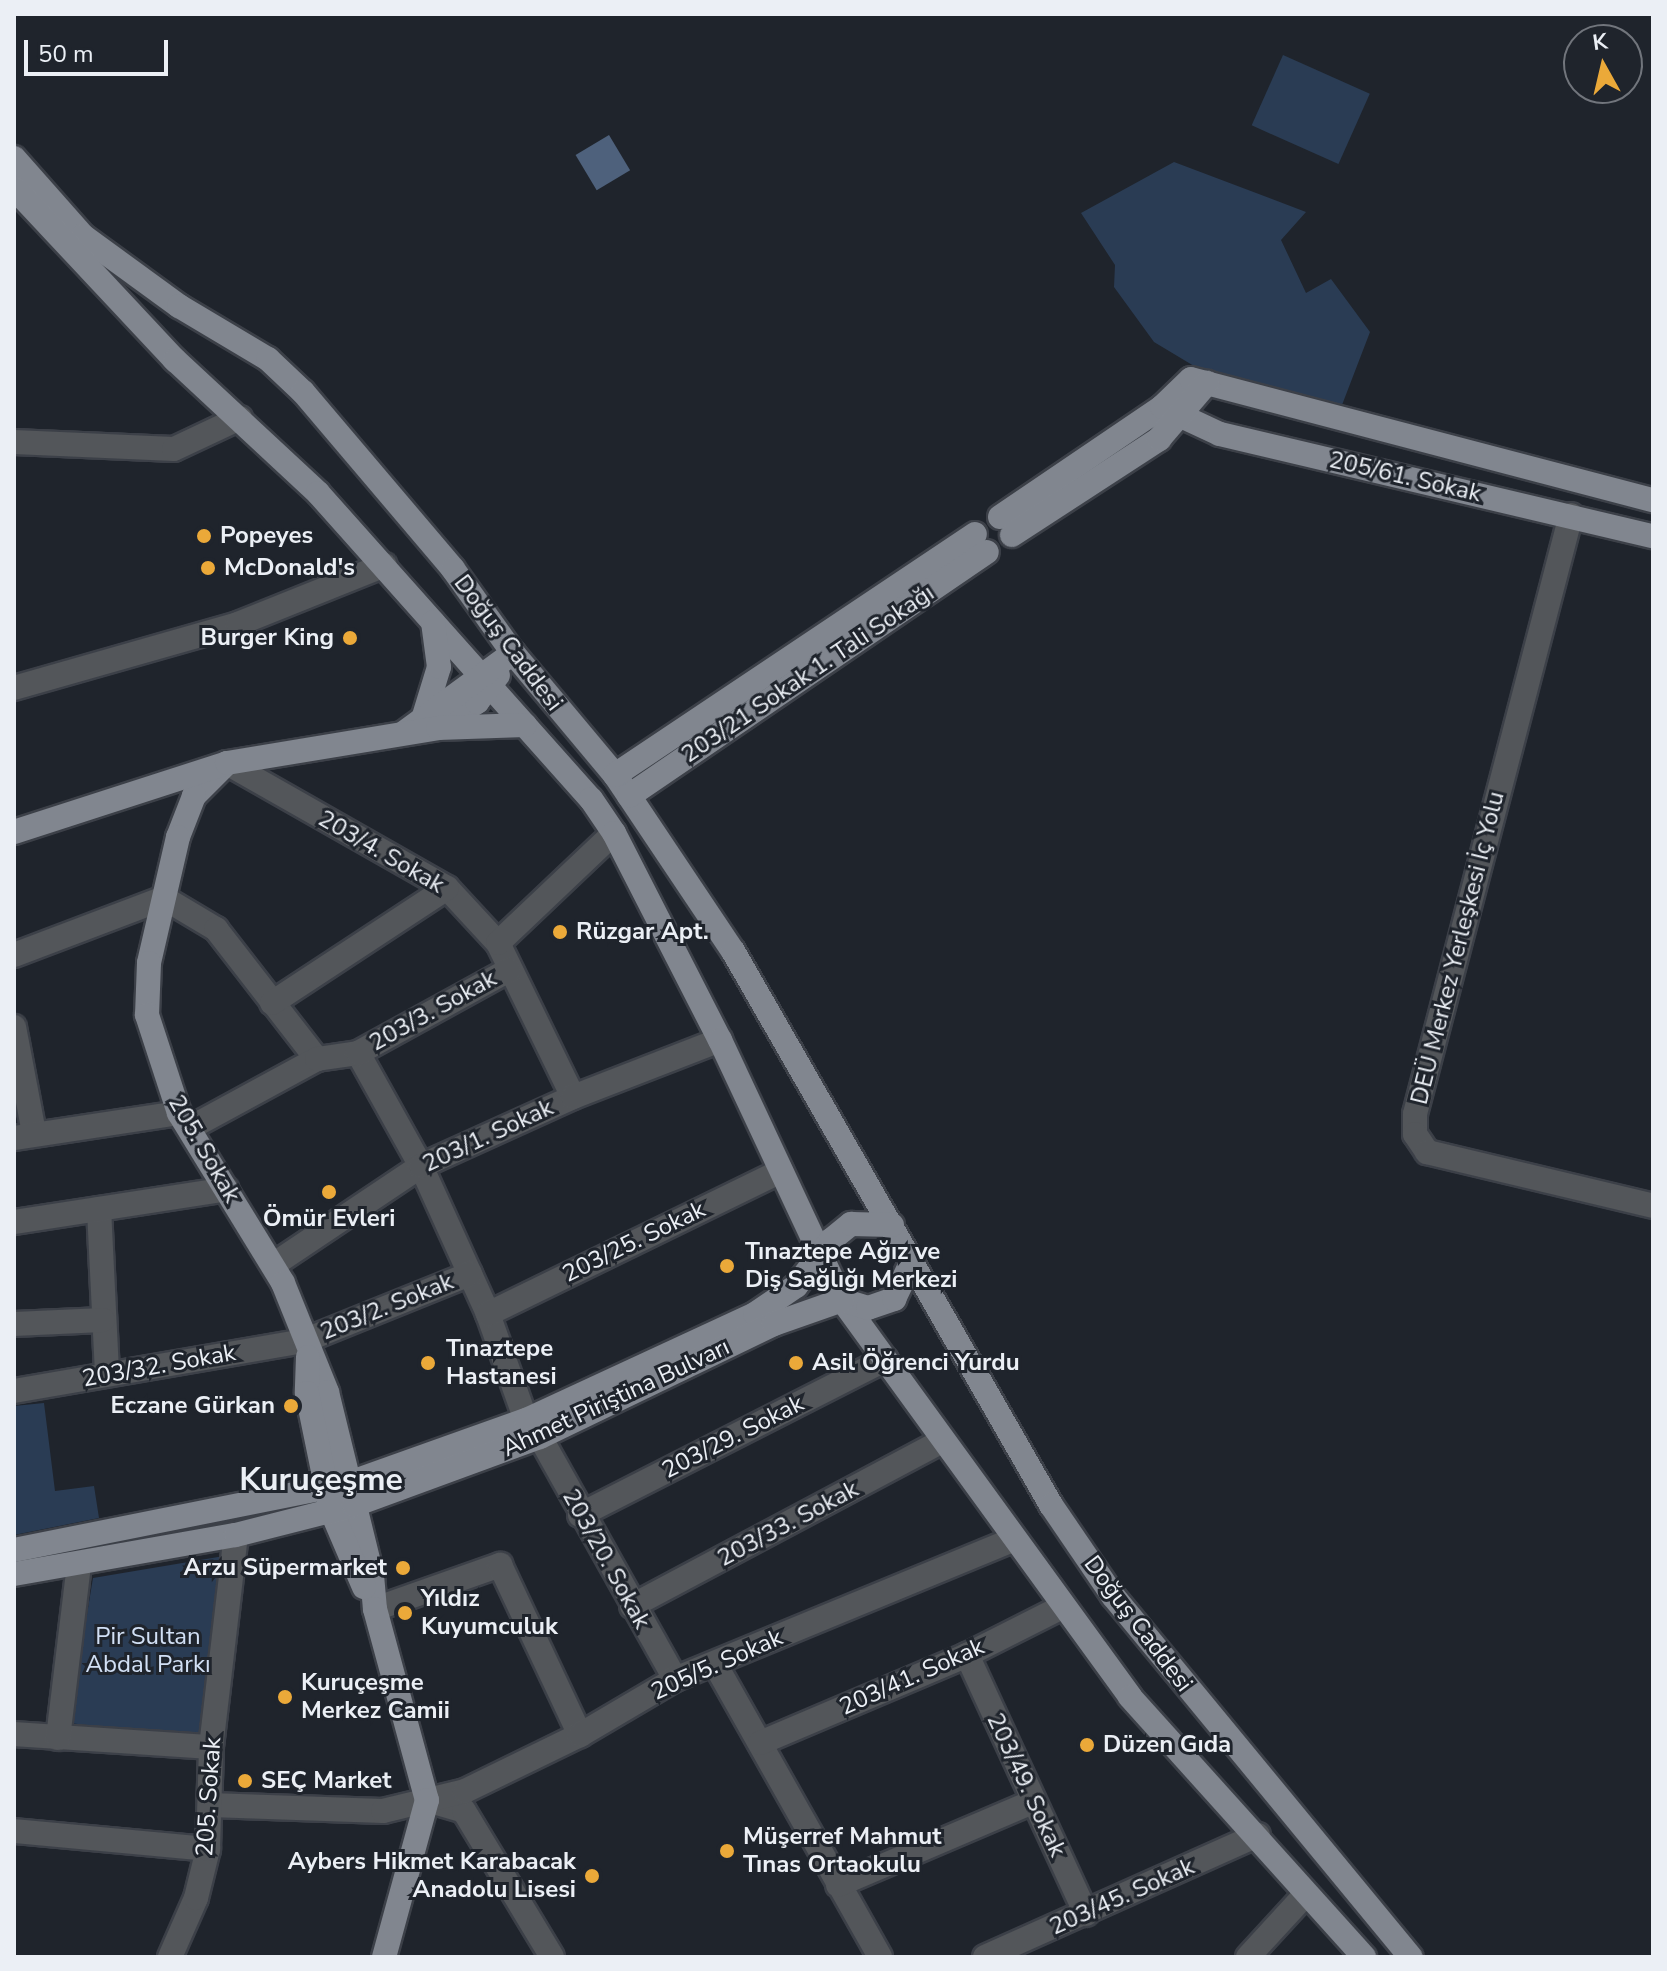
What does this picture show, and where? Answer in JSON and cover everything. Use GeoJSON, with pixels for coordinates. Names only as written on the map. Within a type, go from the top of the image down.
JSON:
{"type":"FeatureCollection","features":[{"type":"Feature","properties":{"kind":"main road","name":"Doğuş Caddesi"},"geometry":{"type":"LineString","coordinates":[[14,158],[83,236],[179,306],[268,359],[303,392],[453,569],[513,653],[615,775],[733,951],[892,1225]]}},
{"type":"Feature","properties":{"kind":"main road","name":"Doğuş Caddesi"},"geometry":{"type":"LineString","coordinates":[[14,188],[175,360],[240,418],[385,565],[525,725],[614,833],[720,1040],[820,1254]]}},
{"type":"Feature","properties":{"kind":"main road","name":"205/61. Sokak"},"geometry":{"type":"LineString","coordinates":[[1653,500],[1199,381],[1172,412],[1220,434],[1653,536]]}},
{"type":"Feature","properties":{"kind":"main road"},"geometry":{"type":"LineString","coordinates":[[1006,526],[1172,412]]}},
{"type":"Feature","properties":{"kind":"main road","name":"203/21 Sokak 1. Tali Sokağı"},"geometry":{"type":"LineString","coordinates":[[615,775],[981,543],[629,796]]}},
{"type":"Feature","properties":{"kind":"main road"},"geometry":{"type":"LineString","coordinates":[[431,722],[439,667],[432,621]]}},
{"type":"Feature","properties":{"kind":"main road"},"geometry":{"type":"LineString","coordinates":[[14,832],[227,763],[398,737],[431,722],[485,682],[513,653]]}},
{"type":"Feature","properties":{"kind":"main road"},"geometry":{"type":"LineString","coordinates":[[431,722],[525,725]]}},
{"type":"Feature","properties":{"kind":"main road","name":"205. Sokak"},"geometry":{"type":"LineString","coordinates":[[227,763],[194,796],[187,811],[164,898],[145,989],[147,1015],[185,1120],[273,1265],[306,1346],[307,1393],[375,1609],[427,1800]]}},
{"type":"Feature","properties":{"kind":"main road"},"geometry":{"type":"LineString","coordinates":[[851,1224],[892,1225],[913,1259],[894,1299],[868,1308],[842,1300],[820,1254],[851,1224]]}},
{"type":"Feature","properties":{"kind":"main road","name":"Ahmet Piriştina Bulvarı"},"geometry":{"type":"LineString","coordinates":[[533,1429],[755,1314],[796,1286],[820,1254]]}},
{"type":"Feature","properties":{"kind":"main road","name":"Doğuş Caddesi"},"geometry":{"type":"LineString","coordinates":[[913,1259],[1051,1505],[1113,1596],[1411,1957]]}},
{"type":"Feature","properties":{"kind":"main road","name":"Doğuş Caddesi"},"geometry":{"type":"LineString","coordinates":[[842,1300],[1012,1540],[1140,1709],[1258,1835],[1305,1895],[1364,1957]]}},
{"type":"Feature","properties":{"kind":"main road","name":"Ahmet Piriştina Bulvarı"},"geometry":{"type":"LineString","coordinates":[[14,1574],[236,1535],[533,1429],[774,1324],[842,1300]]}},
{"type":"Feature","properties":{"kind":"main road","name":"Ahmet Piriştina Bulvarı"},"geometry":{"type":"LineString","coordinates":[[14,1550],[340,1497]]}},
{"type":"Feature","properties":{"kind":"main road"},"geometry":{"type":"LineString","coordinates":[[384,1957],[427,1800]]}},
{"type":"Feature","properties":{"kind":"street"},"geometry":{"type":"LineString","coordinates":[[14,442],[174,449],[240,418]]}},
{"type":"Feature","properties":{"kind":"street","name":"DEÜ Merkez Yerleşkesi İç Yolu"},"geometry":{"type":"LineString","coordinates":[[1571,515],[1415,1114],[1415,1134],[1427,1152],[1653,1206]]}},
{"type":"Feature","properties":{"kind":"street"},"geometry":{"type":"LineString","coordinates":[[14,688],[238,624],[385,565]]}},
{"type":"Feature","properties":{"kind":"street","name":"203/4. Sokak"},"geometry":{"type":"LineString","coordinates":[[227,763],[447,888],[498,943],[573,1097]]}},
{"type":"Feature","properties":{"kind":"street"},"geometry":{"type":"LineString","coordinates":[[498,943],[614,833]]}},
{"type":"Feature","properties":{"kind":"street"},"geometry":{"type":"LineString","coordinates":[[272,1003],[447,888]]}},
{"type":"Feature","properties":{"kind":"street"},"geometry":{"type":"LineString","coordinates":[[14,955],[164,898],[216,929],[317,1059]]}},
{"type":"Feature","properties":{"kind":"street","name":"203/3. Sokak"},"geometry":{"type":"LineString","coordinates":[[185,1120],[317,1059],[358,1053],[509,970]]}},
{"type":"Feature","properties":{"kind":"street"},"geometry":{"type":"LineString","coordinates":[[14,1027],[24,1136],[185,1120]]}},
{"type":"Feature","properties":{"kind":"street","name":"203/1. Sokak"},"geometry":{"type":"LineString","coordinates":[[273,1265],[421,1166],[573,1097],[720,1040]]}},
{"type":"Feature","properties":{"kind":"street","name":"203/3. Sokak"},"geometry":{"type":"LineString","coordinates":[[358,1053],[421,1166],[488,1314],[533,1429]]}},
{"type":"Feature","properties":{"kind":"street","name":"203/25. Sokak"},"geometry":{"type":"LineString","coordinates":[[488,1314],[781,1171]]}},
{"type":"Feature","properties":{"kind":"street"},"geometry":{"type":"LineString","coordinates":[[14,1222],[226,1189]]}},
{"type":"Feature","properties":{"kind":"street"},"geometry":{"type":"LineString","coordinates":[[99,1209],[107,1374]]}},
{"type":"Feature","properties":{"kind":"street","name":"203/2. Sokak"},"geometry":{"type":"LineString","coordinates":[[306,1346],[470,1274]]}},
{"type":"Feature","properties":{"kind":"street"},"geometry":{"type":"LineString","coordinates":[[14,1324],[103,1320]]}},
{"type":"Feature","properties":{"kind":"street","name":"203/32. Sokak"},"geometry":{"type":"LineString","coordinates":[[14,1391],[107,1374],[306,1346]]}},
{"type":"Feature","properties":{"kind":"street","name":"203/29. Sokak"},"geometry":{"type":"LineString","coordinates":[[580,1515],[886,1359]]}},
{"type":"Feature","properties":{"kind":"street","name":"203/20. Sokak"},"geometry":{"type":"LineString","coordinates":[[533,1429],[675,1679]]}},
{"type":"Feature","properties":{"kind":"street","name":"203/33. Sokak"},"geometry":{"type":"LineString","coordinates":[[632,1606],[942,1441]]}},
{"type":"Feature","properties":{"kind":"street","name":"205. Sokak"},"geometry":{"type":"LineString","coordinates":[[170,1957],[196,1898],[208,1849],[211,1747],[236,1535]]}},
{"type":"Feature","properties":{"kind":"street","name":"205/5. Sokak"},"geometry":{"type":"LineString","coordinates":[[210,1805],[383,1811],[465,1791],[580,1735],[675,1679],[1012,1540]]}},
{"type":"Feature","properties":{"kind":"street"},"geometry":{"type":"LineString","coordinates":[[58,1738],[79,1564]]}},
{"type":"Feature","properties":{"kind":"street"},"geometry":{"type":"LineString","coordinates":[[375,1609],[500,1565],[580,1735]]}},
{"type":"Feature","properties":{"kind":"street","name":"203/41. Sokak"},"geometry":{"type":"LineString","coordinates":[[760,1743],[967,1655],[1062,1607]]}},
{"type":"Feature","properties":{"kind":"street","name":"203/49. Sokak"},"geometry":{"type":"LineString","coordinates":[[967,1655],[1086,1914]]}},
{"type":"Feature","properties":{"kind":"street"},"geometry":{"type":"LineString","coordinates":[[715,1664],[880,1957]]}},
{"type":"Feature","properties":{"kind":"street"},"geometry":{"type":"LineString","coordinates":[[14,1734],[211,1747]]}},
{"type":"Feature","properties":{"kind":"street"},"geometry":{"type":"LineString","coordinates":[[427,1800],[464,1811],[552,1957]]}},
{"type":"Feature","properties":{"kind":"street"},"geometry":{"type":"LineString","coordinates":[[838,1885],[1033,1802]]}},
{"type":"Feature","properties":{"kind":"street"},"geometry":{"type":"LineString","coordinates":[[14,1831],[208,1849]]}},
{"type":"Feature","properties":{"kind":"street","name":"203/45. Sokak"},"geometry":{"type":"LineString","coordinates":[[985,1957],[1258,1835]]}},
{"type":"Feature","properties":{"kind":"street"},"geometry":{"type":"LineString","coordinates":[[1248,1957],[1305,1895]]}},
{"type":"Feature","properties":{"kind":"green space"},"geometry":{"type":"Polygon","coordinates":[[[1283,55],[1370,94],[1338,164],[1252,125],[1283,55]]]}},
{"type":"Feature","properties":{"kind":"green space"},"geometry":{"type":"Polygon","coordinates":[[[1174,162],[1306,212],[1281,240],[1306,293],[1331,279],[1370,332],[1342,405],[1199,369],[1154,342],[1114,287],[1115,265],[1081,213],[1174,162]]]}},
{"type":"Feature","properties":{"kind":"green space"},"geometry":{"type":"Polygon","coordinates":[[[44,1403],[55,1491],[94,1486],[99,1518],[14,1535],[14,1406],[44,1403]]]}},
{"type":"Feature","properties":{"kind":"green space","name":"Pir Sultan Abdal Parkı"},"geometry":{"type":"Polygon","coordinates":[[[224,1556],[201,1738],[69,1723],[93,1578],[224,1556]]]}},
{"type":"Feature","properties":{"kind":"shaded area"},"geometry":{"type":"Polygon","coordinates":[[[609,135],[630,170],[597,190],[576,155],[609,135]]]}},
{"type":"Feature","properties":{"kind":"place","name":"Popeyes"},"geometry":{"type":"Point","coordinates":[204,536]}},
{"type":"Feature","properties":{"kind":"place","name":"McDonald's"},"geometry":{"type":"Point","coordinates":[208,568]}},
{"type":"Feature","properties":{"kind":"place","name":"Burger King"},"geometry":{"type":"Point","coordinates":[350,638]}},
{"type":"Feature","properties":{"kind":"place","name":"Rüzgar Apt."},"geometry":{"type":"Point","coordinates":[560,932]}},
{"type":"Feature","properties":{"kind":"place","name":"Ömür Evleri"},"geometry":{"type":"Point","coordinates":[329,1192]}},
{"type":"Feature","properties":{"kind":"place","name":"Tınaztepe Ağız ve Diş Sağlığı Merkezi"},"geometry":{"type":"Point","coordinates":[727,1266]}},
{"type":"Feature","properties":{"kind":"place","name":"Tınaztepe Hastanesi"},"geometry":{"type":"Point","coordinates":[428,1363]}},
{"type":"Feature","properties":{"kind":"place","name":"Asil Öğrenci Yurdu"},"geometry":{"type":"Point","coordinates":[796,1363]}},
{"type":"Feature","properties":{"kind":"place","name":"Eczane Gürkan"},"geometry":{"type":"Point","coordinates":[291,1406]}},
{"type":"Feature","properties":{"kind":"place","name":"Arzu Süpermarket"},"geometry":{"type":"Point","coordinates":[403,1568]}},
{"type":"Feature","properties":{"kind":"place","name":"Yıldız Kuyumculuk"},"geometry":{"type":"Point","coordinates":[405,1613]}},
{"type":"Feature","properties":{"kind":"place","name":"Kuruçeşme Merkez Camii"},"geometry":{"type":"Point","coordinates":[285,1697]}},
{"type":"Feature","properties":{"kind":"place","name":"Düzen Gıda"},"geometry":{"type":"Point","coordinates":[1087,1745]}},
{"type":"Feature","properties":{"kind":"place","name":"SEÇ Market"},"geometry":{"type":"Point","coordinates":[245,1781]}},
{"type":"Feature","properties":{"kind":"place","name":"Müşerref Mahmut Tınas Ortaokulu"},"geometry":{"type":"Point","coordinates":[727,1851]}},
{"type":"Feature","properties":{"kind":"place","name":"Aybers Hikmet Karabacak Anadolu Lisesi"},"geometry":{"type":"Point","coordinates":[592,1876]}},
{"type":"Feature","properties":{"kind":"district","name":"Kuruçeşme"},"geometry":{"type":"Point","coordinates":[321,1480]}}]}
